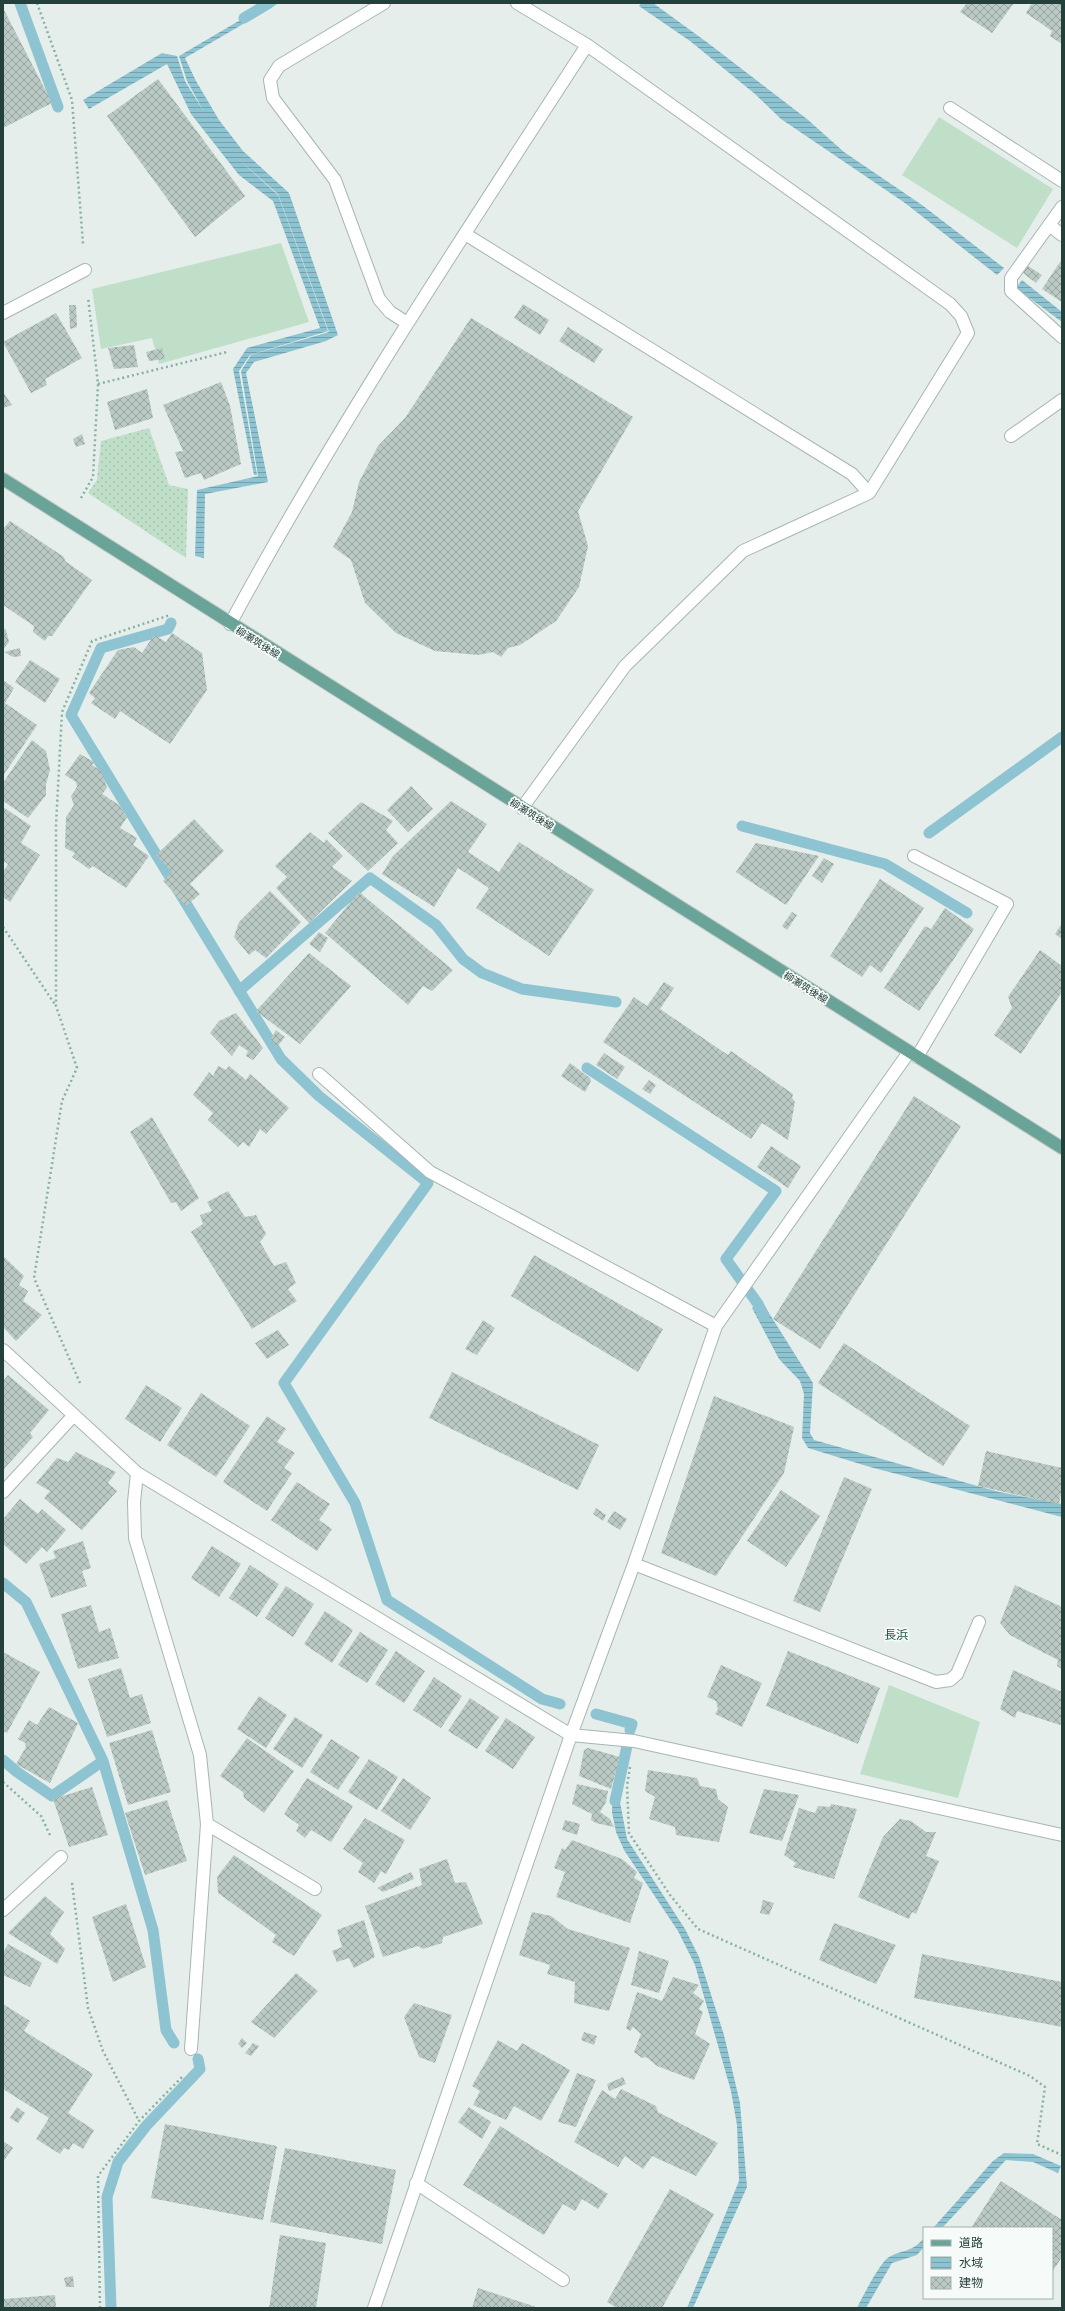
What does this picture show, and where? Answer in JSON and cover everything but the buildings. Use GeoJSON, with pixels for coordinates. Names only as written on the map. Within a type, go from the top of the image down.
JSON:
{"type":"FeatureCollection","features":[{"type":"Feature","properties":{"kind":"main road","name":"柳瀬筑後線"},"geometry":{"type":"LineString","coordinates":[[3,479],[201,606],[1062,1148]]}},
{"type":"Feature","properties":{"kind":"street"},"geometry":{"type":"LineString","coordinates":[[384,3],[279,66],[270,80],[273,98],[335,180],[379,299],[390,312],[407,323]]}},
{"type":"Feature","properties":{"kind":"street"},"geometry":{"type":"LineString","coordinates":[[517,3],[587,45],[950,304],[961,316],[968,333],[869,493],[743,551],[625,666],[522,808]]}},
{"type":"Feature","properties":{"kind":"street"},"geometry":{"type":"LineString","coordinates":[[230,624],[272,547],[407,323],[587,45]]}},
{"type":"Feature","properties":{"kind":"street"},"geometry":{"type":"LineString","coordinates":[[950,108],[1062,181]]}},
{"type":"Feature","properties":{"kind":"street"},"geometry":{"type":"LineString","coordinates":[[1062,207],[1011,278],[1011,291],[1062,336]]}},
{"type":"Feature","properties":{"kind":"street"},"geometry":{"type":"LineString","coordinates":[[1049,225],[1062,235]]}},
{"type":"Feature","properties":{"kind":"street"},"geometry":{"type":"LineString","coordinates":[[464,234],[852,474],[869,493]]}},
{"type":"Feature","properties":{"kind":"street"},"geometry":{"type":"LineString","coordinates":[[3,313],[85,270]]}},
{"type":"Feature","properties":{"kind":"street"},"geometry":{"type":"LineString","coordinates":[[1011,436],[1062,400]]}},
{"type":"Feature","properties":{"kind":"street"},"geometry":{"type":"LineString","coordinates":[[374,2308],[571,1735],[634,1564],[716,1326],[913,1055],[1007,904],[914,856]]}},
{"type":"Feature","properties":{"kind":"street"},"geometry":{"type":"LineString","coordinates":[[319,1074],[430,1172],[716,1326]]}},
{"type":"Feature","properties":{"kind":"street"},"geometry":{"type":"LineString","coordinates":[[3,1350],[137,1473],[571,1735],[634,1742],[1062,1834]]}},
{"type":"Feature","properties":{"kind":"street"},"geometry":{"type":"LineString","coordinates":[[3,1492],[74,1415]]}},
{"type":"Feature","properties":{"kind":"street"},"geometry":{"type":"LineString","coordinates":[[137,1473],[134,1502],[134,1538],[200,1755],[207,1824],[191,2049]]}},
{"type":"Feature","properties":{"kind":"street"},"geometry":{"type":"LineString","coordinates":[[634,1564],[936,1682],[950,1680],[957,1674],[978,1622]]}},
{"type":"Feature","properties":{"kind":"street"},"geometry":{"type":"LineString","coordinates":[[207,1824],[315,1889]]}},
{"type":"Feature","properties":{"kind":"street"},"geometry":{"type":"LineString","coordinates":[[3,1910],[61,1857]]}},
{"type":"Feature","properties":{"kind":"street"},"geometry":{"type":"LineString","coordinates":[[416,2183],[563,2280]]}},
{"type":"Feature","properties":{"kind":"path"},"geometry":{"type":"LineString","coordinates":[[98,384],[227,352]]}},
{"type":"Feature","properties":{"kind":"path"},"geometry":{"type":"LineString","coordinates":[[56,1006],[56,825],[62,712],[92,641],[131,626],[201,606]]}},
{"type":"Feature","properties":{"kind":"path"},"geometry":{"type":"LineString","coordinates":[[3,927],[56,1006],[77,1068],[62,1102],[34,1278],[80,1385]]}},
{"type":"Feature","properties":{"kind":"path"},"geometry":{"type":"LineString","coordinates":[[634,1742],[627,1786],[629,1833],[670,1894],[698,1928],[1030,2076],[1045,2087],[1037,2144],[1062,2155]]}},
{"type":"Feature","properties":{"kind":"path"},"geometry":{"type":"LineString","coordinates":[[3,1782],[41,1816],[72,1882],[88,2008],[103,2051],[138,2122]]}},
{"type":"Feature","properties":{"kind":"path"},"geometry":{"type":"LineString","coordinates":[[100,2308],[98,2176],[138,2122],[185,2074],[191,2049]]}},
{"type":"Feature","properties":{"kind":"green space"},"geometry":{"type":"Polygon","coordinates":[[[939,117],[1053,189],[1017,248],[902,175],[939,117]]]}},
{"type":"Feature","properties":{"kind":"green space"},"geometry":{"type":"Polygon","coordinates":[[[281,243],[309,322],[159,364],[152,338],[101,349],[92,289],[281,243]]]}},
{"type":"Feature","properties":{"kind":"green space"},"geometry":{"type":"Polygon","coordinates":[[[149,428],[169,485],[188,489],[186,558],[88,493],[97,480],[101,441],[149,428]]]}},
{"type":"Feature","properties":{"kind":"green space"},"geometry":{"type":"Polygon","coordinates":[[[889,1685],[980,1722],[958,1798],[860,1774],[889,1685]]]}},
{"type":"Feature","properties":{"kind":"water"},"geometry":{"type":"Polygon","coordinates":[[[269,3],[279,3],[185,58],[196,81],[219,120],[243,151],[289,193],[338,335],[326,341],[254,362],[246,373],[268,482],[205,494],[204,558],[195,556],[197,490],[258,476],[241,371],[251,355],[329,332],[278,194],[236,157],[278,195],[328,331],[250,355],[239,371],[257,475],[254,475],[233,369],[247,348],[320,328],[273,201],[239,175],[191,114],[167,64],[89,109],[83,100],[162,53],[177,56],[185,81],[204,112],[187,81],[179,56],[269,3]]]}},
{"type":"Feature","properties":{"kind":"water"},"geometry":{"type":"Polygon","coordinates":[[[641,3],[653,3],[708,43],[807,119],[844,152],[922,205],[1004,268],[997,275],[905,203],[781,119],[755,94],[690,41],[639,6],[641,3]]]}},
{"type":"Feature","properties":{"kind":"water"},"geometry":{"type":"Polygon","coordinates":[[[1022,280],[1062,312],[1062,322],[1016,288],[1022,280]]]}},
{"type":"Feature","properties":{"kind":"water"},"geometry":{"type":"Polygon","coordinates":[[[762,1302],[813,1383],[810,1433],[814,1440],[999,1492],[1062,1504],[1062,1517],[870,1467],[808,1448],[802,1438],[804,1394],[800,1381],[779,1359],[752,1308],[762,1302]]]}},
{"type":"Feature","properties":{"kind":"water"},"geometry":{"type":"Polygon","coordinates":[[[620,1786],[620,1802],[627,1839],[685,1929],[699,1957],[724,2035],[740,2103],[747,2187],[693,2308],[687,2308],[739,2181],[737,2125],[731,2091],[695,1965],[678,1931],[624,1850],[616,1832],[612,1812],[613,1787],[620,1786]]]}},
{"type":"Feature","properties":{"kind":"water"},"geometry":{"type":"Polygon","coordinates":[[[1004,2153],[1033,2154],[1061,2166],[1058,2173],[1033,2162],[1006,2160],[943,2227],[934,2227],[993,2161],[1004,2153]]]}},
{"type":"Feature","properties":{"kind":"water"},"geometry":{"type":"Polygon","coordinates":[[[923,2239],[923,2248],[917,2255],[892,2263],[866,2308],[857,2308],[885,2260],[919,2243],[923,2239]]]}},
{"type":"Feature","properties":{"kind":"waterway"},"geometry":{"type":"LineString","coordinates":[[20,3],[58,107]]}},
{"type":"Feature","properties":{"kind":"waterway"},"geometry":{"type":"LineString","coordinates":[[244,18],[269,3]]}},
{"type":"Feature","properties":{"kind":"waterway"},"geometry":{"type":"LineString","coordinates":[[171,623],[168,629],[101,648],[71,715],[281,1059],[319,1096],[428,1183],[284,1383],[355,1503],[387,1600],[542,1699],[560,1704]]}},
{"type":"Feature","properties":{"kind":"waterway"},"geometry":{"type":"LineString","coordinates":[[929,833],[1062,737]]}},
{"type":"Feature","properties":{"kind":"waterway"},"geometry":{"type":"LineString","coordinates":[[742,826],[885,864],[967,913]]}},
{"type":"Feature","properties":{"kind":"waterway"},"geometry":{"type":"LineString","coordinates":[[239,991],[370,878],[436,925],[463,959],[482,973],[522,989],[616,1002]]}},
{"type":"Feature","properties":{"kind":"waterway"},"geometry":{"type":"LineString","coordinates":[[587,1068],[776,1191],[726,1259],[758,1304],[764,1316]]}},
{"type":"Feature","properties":{"kind":"waterway"},"geometry":{"type":"LineString","coordinates":[[3,1583],[26,1602],[103,1761],[153,1930],[166,2030],[174,2043]]}},
{"type":"Feature","properties":{"kind":"waterway"},"geometry":{"type":"LineString","coordinates":[[596,1714],[632,1724],[630,1730]]}},
{"type":"Feature","properties":{"kind":"waterway"},"geometry":{"type":"LineString","coordinates":[[615,1801],[627,1746]]}},
{"type":"Feature","properties":{"kind":"waterway"},"geometry":{"type":"LineString","coordinates":[[3,1760],[17,1772],[52,1796],[103,1761]]}},
{"type":"Feature","properties":{"kind":"waterway"},"geometry":{"type":"LineString","coordinates":[[111,2308],[107,2197],[118,2162],[146,2126],[200,2069],[198,2059]]}},
{"type":"Feature","properties":{"kind":"district","name":"長浜"},"geometry":{"type":"Point","coordinates":[896,1635]}}]}
